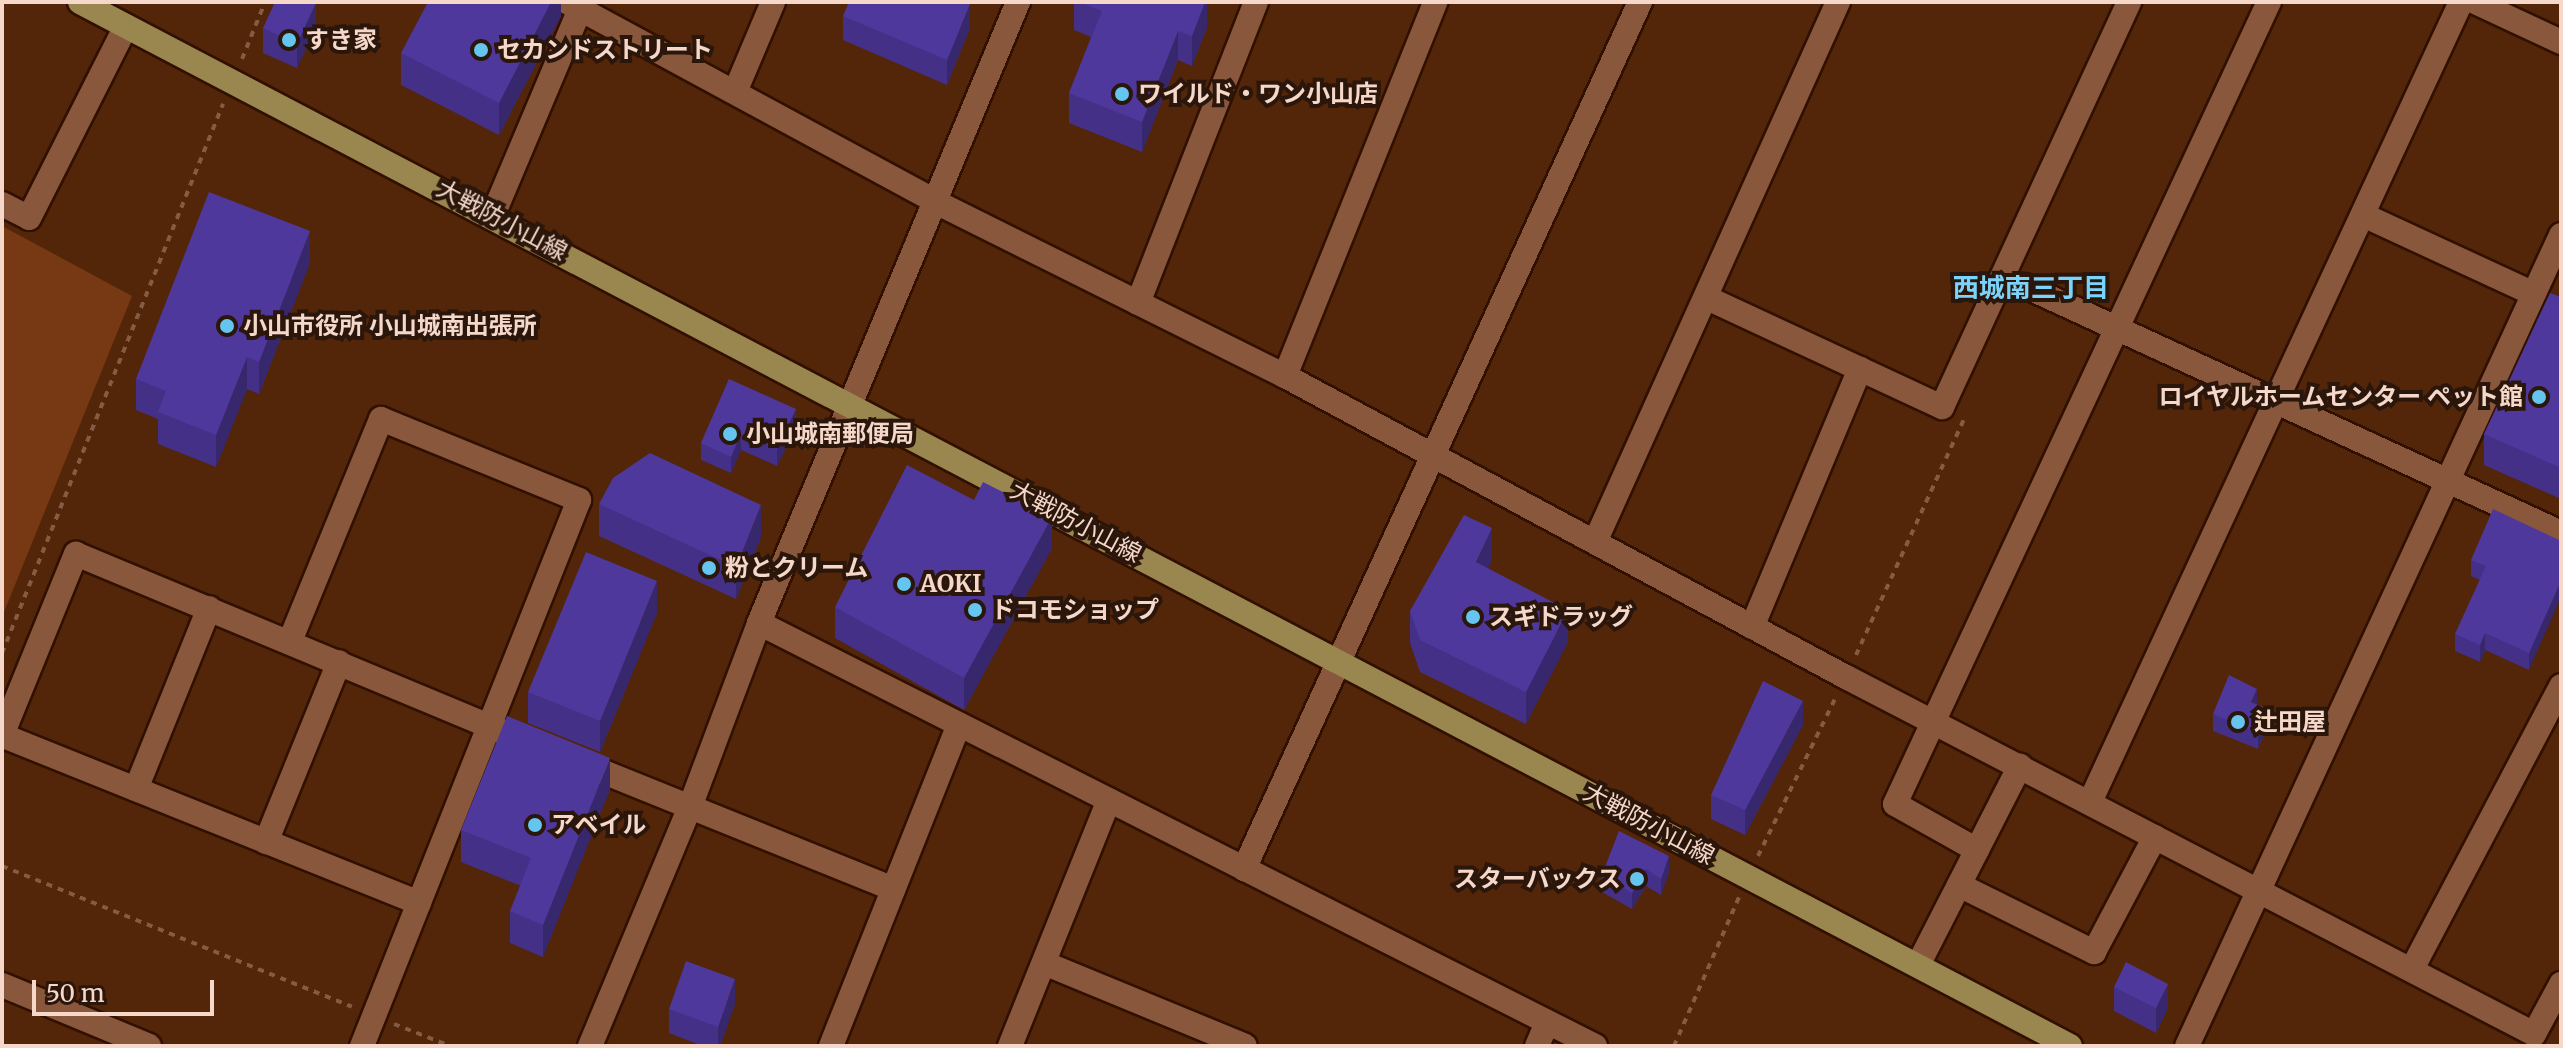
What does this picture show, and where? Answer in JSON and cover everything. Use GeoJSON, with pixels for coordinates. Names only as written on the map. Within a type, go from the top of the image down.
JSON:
{"type":"FeatureCollection","features":[{"type":"Feature","properties":{"kind":"main road","name":"大戦防小山線"},"geometry":{"type":"LineString","coordinates":[[80,2],[854,404],[2070,1046]]}},
{"type":"Feature","properties":{"kind":"street"},"geometry":{"type":"LineString","coordinates":[[735,92],[773,2]]}},
{"type":"Feature","properties":{"kind":"street"},"geometry":{"type":"LineString","coordinates":[[590,1046],[690,807],[759,623],[938,203],[1018,2]]}},
{"type":"Feature","properties":{"kind":"street"},"geometry":{"type":"LineString","coordinates":[[1138,303],[1256,2]]}},
{"type":"Feature","properties":{"kind":"street"},"geometry":{"type":"LineString","coordinates":[[1285,376],[1435,2]]}},
{"type":"Feature","properties":{"kind":"street"},"geometry":{"type":"LineString","coordinates":[[1244,869],[1336,659],[1640,2]]}},
{"type":"Feature","properties":{"kind":"street"},"geometry":{"type":"LineString","coordinates":[[1595,542],[1838,2]]}},
{"type":"Feature","properties":{"kind":"street"},"geometry":{"type":"LineString","coordinates":[[1707,298],[1942,407],[2129,2]]}},
{"type":"Feature","properties":{"kind":"street"},"geometry":{"type":"LineString","coordinates":[[1977,850],[1895,804],[1936,722],[2269,2]]}},
{"type":"Feature","properties":{"kind":"street"},"geometry":{"type":"LineString","coordinates":[[2090,802],[2279,402],[2461,2]]}},
{"type":"Feature","properties":{"kind":"street"},"geometry":{"type":"LineString","coordinates":[[2475,2],[2561,42]]}},
{"type":"Feature","properties":{"kind":"street"},"geometry":{"type":"LineString","coordinates":[[493,215],[577,4],[938,203],[1285,376],[1846,677],[2534,1034],[2561,984]]}},
{"type":"Feature","properties":{"kind":"street"},"geometry":{"type":"LineString","coordinates":[[2,204],[29,218],[126,26]]}},
{"type":"Feature","properties":{"kind":"street"},"geometry":{"type":"LineString","coordinates":[[2363,215],[2534,294]]}},
{"type":"Feature","properties":{"kind":"street"},"geometry":{"type":"LineString","coordinates":[[2187,1046],[2561,235]]}},
{"type":"Feature","properties":{"kind":"street"},"geometry":{"type":"LineString","coordinates":[[2025,286],[2561,533]]}},
{"type":"Feature","properties":{"kind":"street"},"geometry":{"type":"LineString","coordinates":[[1752,627],[1860,369]]}},
{"type":"Feature","properties":{"kind":"street"},"geometry":{"type":"LineString","coordinates":[[290,641],[381,419],[579,500],[362,1046]]}},
{"type":"Feature","properties":{"kind":"street"},"geometry":{"type":"LineString","coordinates":[[419,903],[2,735],[76,554],[488,726],[893,889]]}},
{"type":"Feature","properties":{"kind":"street"},"geometry":{"type":"LineString","coordinates":[[136,789],[209,608]]}},
{"type":"Feature","properties":{"kind":"street"},"geometry":{"type":"LineString","coordinates":[[759,623],[1595,1046]]}},
{"type":"Feature","properties":{"kind":"street"},"geometry":{"type":"LineString","coordinates":[[266,842],[339,662]]}},
{"type":"Feature","properties":{"kind":"street"},"geometry":{"type":"LineString","coordinates":[[2412,969],[2559,696]]}},
{"type":"Feature","properties":{"kind":"street"},"geometry":{"type":"LineString","coordinates":[[831,1046],[959,725]]}},
{"type":"Feature","properties":{"kind":"street"},"geometry":{"type":"LineString","coordinates":[[1918,965],[2020,766]]}},
{"type":"Feature","properties":{"kind":"street"},"geometry":{"type":"LineString","coordinates":[[1010,1046],[1109,800]]}},
{"type":"Feature","properties":{"kind":"street"},"geometry":{"type":"LineString","coordinates":[[1959,885],[2094,952],[2155,837]]}},
{"type":"Feature","properties":{"kind":"street"},"geometry":{"type":"LineString","coordinates":[[1044,963],[1245,1046]]}},
{"type":"Feature","properties":{"kind":"street"},"geometry":{"type":"LineString","coordinates":[[2,985],[147,1046]]}},
{"type":"Feature","properties":{"kind":"street"},"geometry":{"type":"LineString","coordinates":[[1537,1046],[1547,1022]]}},
{"type":"Feature","properties":{"kind":"path"},"geometry":{"type":"LineString","coordinates":[[2,653],[265,2]]}},
{"type":"Feature","properties":{"kind":"path"},"geometry":{"type":"LineString","coordinates":[[1674,1046],[1748,876],[1846,677],[1965,416]]}},
{"type":"Feature","properties":{"kind":"path"},"geometry":{"type":"LineString","coordinates":[[2,866],[450,1046]]}},
{"type":"Feature","properties":{"kind":"shaded area"},"geometry":{"type":"Polygon","coordinates":[[[2,226],[132,296],[2,617],[2,226]]]}},
{"type":"Feature","properties":{"kind":"building"},"geometry":{"type":"Polygon","coordinates":[[[275,2],[316,3],[297,44],[263,28],[275,2]]]}},
{"type":"Feature","properties":{"kind":"building","name":"セカンドストリート"},"geometry":{"type":"Polygon","coordinates":[[[428,2],[551,2],[499,103],[401,53],[428,2]]]}},
{"type":"Feature","properties":{"kind":"building"},"geometry":{"type":"Polygon","coordinates":[[[849,2],[970,4],[947,60],[843,16],[849,2]]]}},
{"type":"Feature","properties":{"kind":"building","name":"ワイルド・ワン小山店"},"geometry":{"type":"Polygon","coordinates":[[[1079,2],[1205,2],[1192,36],[1178,31],[1142,122],[1069,93],[1102,11],[1079,2]]]}},
{"type":"Feature","properties":{"kind":"building","name":"小山市役所 小山城南出張所"},"geometry":{"type":"Polygon","coordinates":[[[209,192],[310,231],[259,362],[247,357],[216,435],[158,412],[166,391],[136,379],[209,192]]]}},
{"type":"Feature","properties":{"kind":"building","name":"ロイヤルホームセンター ペット館"},"geometry":{"type":"Polygon","coordinates":[[[2550,293],[2561,297],[2561,468],[2484,434],[2550,293]]]}},
{"type":"Feature","properties":{"kind":"building"},"geometry":{"type":"Polygon","coordinates":[[[729,379],[796,409],[777,449],[741,433],[731,457],[701,443],[729,379]]]}},
{"type":"Feature","properties":{"kind":"building"},"geometry":{"type":"Polygon","coordinates":[[[650,453],[761,505],[736,567],[599,504],[613,478],[650,453]]]}},
{"type":"Feature","properties":{"kind":"building"},"geometry":{"type":"Polygon","coordinates":[[[907,465],[974,500],[983,482],[1052,517],[964,678],[835,607],[907,465]]]}},
{"type":"Feature","properties":{"kind":"building"},"geometry":{"type":"Polygon","coordinates":[[[2493,509],[2561,541],[2561,581],[2529,653],[2485,633],[2480,645],[2455,634],[2486,566],[2471,560],[2493,509]]]}},
{"type":"Feature","properties":{"kind":"building","name":"スギドラッグ"},"geometry":{"type":"Polygon","coordinates":[[[1464,515],[1492,528],[1476,562],[1568,610],[1526,692],[1420,640],[1410,611],[1464,515]]]}},
{"type":"Feature","properties":{"kind":"building"},"geometry":{"type":"Polygon","coordinates":[[[586,552],[657,581],[600,721],[528,692],[586,552]]]}},
{"type":"Feature","properties":{"kind":"building"},"geometry":{"type":"Polygon","coordinates":[[[2229,675],[2257,689],[2251,702],[2268,709],[2258,733],[2213,714],[2229,675]]]}},
{"type":"Feature","properties":{"kind":"building"},"geometry":{"type":"Polygon","coordinates":[[[1763,681],[1803,701],[1745,810],[1711,795],[1763,681]]]}},
{"type":"Feature","properties":{"kind":"building","name":"アベイル"},"geometry":{"type":"Polygon","coordinates":[[[507,716],[610,758],[543,925],[510,911],[531,858],[461,830],[507,716]]]}},
{"type":"Feature","properties":{"kind":"building"},"geometry":{"type":"Polygon","coordinates":[[[1619,831],[1669,856],[1661,879],[1646,869],[1632,893],[1602,875],[1619,831]]]}},
{"type":"Feature","properties":{"kind":"building"},"geometry":{"type":"Polygon","coordinates":[[[686,961],[735,979],[718,1027],[669,1009],[686,961]]]}},
{"type":"Feature","properties":{"kind":"building"},"geometry":{"type":"Polygon","coordinates":[[[2126,962],[2168,984],[2156,1008],[2114,987],[2126,962]]]}},
{"type":"Feature","properties":{"kind":"place","name":"すき家"},"geometry":{"type":"Point","coordinates":[289,40]}},
{"type":"Feature","properties":{"kind":"place","name":"セカンドストリート"},"geometry":{"type":"Point","coordinates":[481,50]}},
{"type":"Feature","properties":{"kind":"place","name":"ワイルド・ワン小山店"},"geometry":{"type":"Point","coordinates":[1122,94]}},
{"type":"Feature","properties":{"kind":"place","name":"小山市役所 小山城南出張所"},"geometry":{"type":"Point","coordinates":[227,326]}},
{"type":"Feature","properties":{"kind":"place","name":"ロイヤルホームセンター ペット館"},"geometry":{"type":"Point","coordinates":[2539,397]}},
{"type":"Feature","properties":{"kind":"place","name":"小山城南郵便局"},"geometry":{"type":"Point","coordinates":[730,434]}},
{"type":"Feature","properties":{"kind":"place","name":"粉とクリーム"},"geometry":{"type":"Point","coordinates":[709,568]}},
{"type":"Feature","properties":{"kind":"place","name":"AOKI"},"geometry":{"type":"Point","coordinates":[904,584]}},
{"type":"Feature","properties":{"kind":"place","name":"ドコモショップ"},"geometry":{"type":"Point","coordinates":[975,610]}},
{"type":"Feature","properties":{"kind":"place","name":"スギドラッグ"},"geometry":{"type":"Point","coordinates":[1473,617]}},
{"type":"Feature","properties":{"kind":"place","name":"辻田屋"},"geometry":{"type":"Point","coordinates":[2238,722]}},
{"type":"Feature","properties":{"kind":"place","name":"アベイル"},"geometry":{"type":"Point","coordinates":[535,825]}},
{"type":"Feature","properties":{"kind":"place","name":"スターバックス"},"geometry":{"type":"Point","coordinates":[1637,879]}},
{"type":"Feature","properties":{"kind":"district","name":"西城南三丁目"},"geometry":{"type":"Point","coordinates":[2031,288]}}]}
